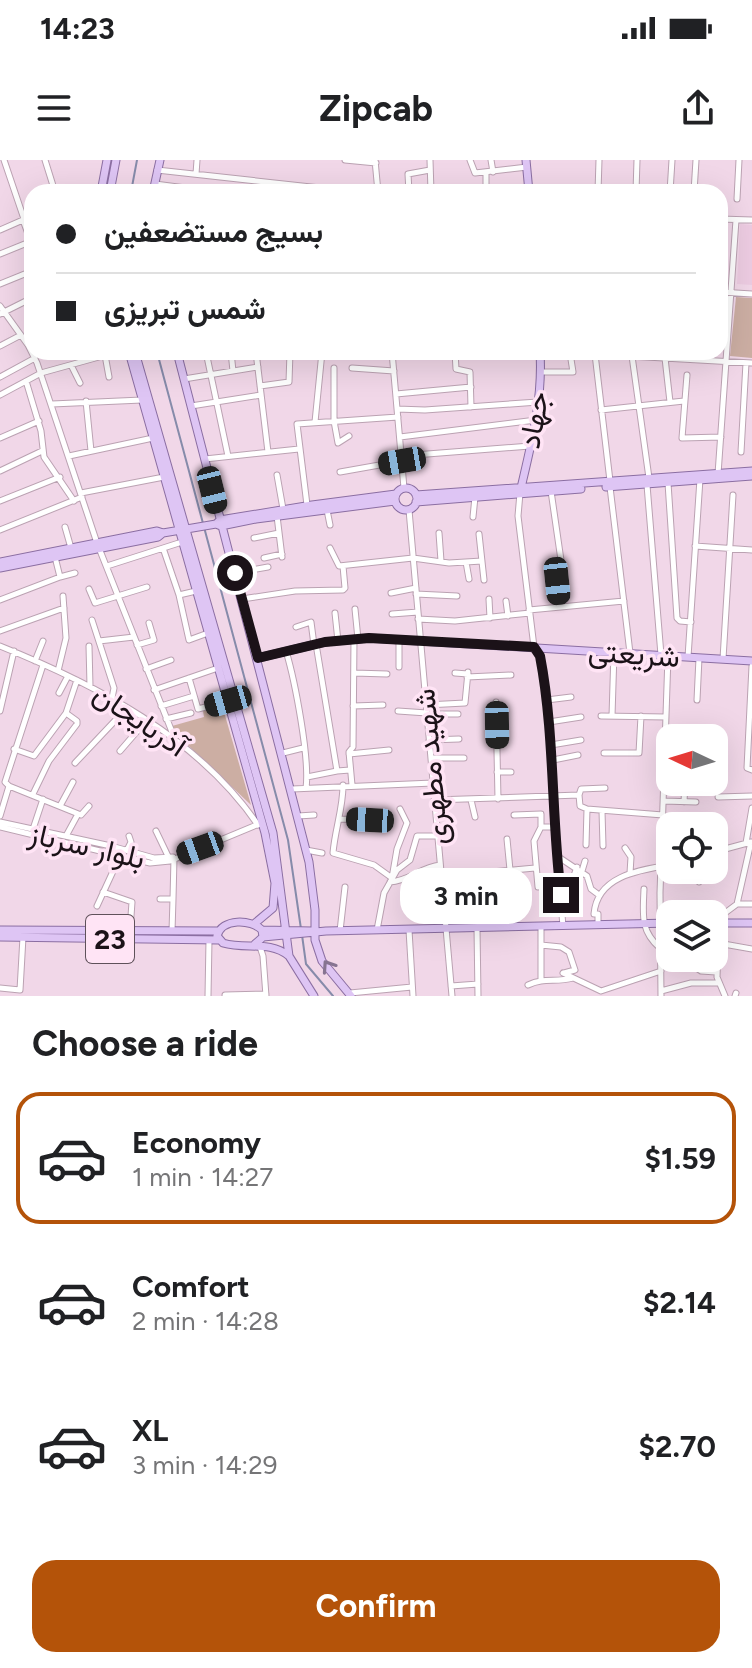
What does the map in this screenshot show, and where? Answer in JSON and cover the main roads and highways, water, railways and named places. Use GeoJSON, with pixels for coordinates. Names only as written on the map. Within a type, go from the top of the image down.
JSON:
{"type":"FeatureCollection","features":[{"type":"Feature","properties":{"kind":"main road"},"geometry":{"type":"LineString","coordinates":[[102,184],[107,160]]}},
{"type":"Feature","properties":{"kind":"main road"},"geometry":{"type":"LineString","coordinates":[[112,184],[116,160]]}},
{"type":"Feature","properties":{"kind":"main road"},"geometry":{"type":"LineString","coordinates":[[155,184],[160,160]]}},
{"type":"Feature","properties":{"kind":"main road"},"geometry":{"type":"LineString","coordinates":[[526,164],[528,184]]}},
{"type":"Feature","properties":{"kind":"main road"},"geometry":{"type":"LineString","coordinates":[[131,360],[164,477],[186,528],[182,542],[208,633],[222,668],[228,701],[242,738]]}},
{"type":"Feature","properties":{"kind":"main road"},"geometry":{"type":"LineString","coordinates":[[137,360],[186,528],[263,823],[275,883],[273,908],[254,924],[262,934]]}},
{"type":"Feature","properties":{"kind":"main road"},"geometry":{"type":"LineString","coordinates":[[179,360],[205,459],[217,524],[226,540],[306,850],[313,900],[308,931],[322,961],[350,994]]}},
{"type":"Feature","properties":{"kind":"main road","name":"جهاد"},"geometry":{"type":"LineString","coordinates":[[521,490],[539,404],[540,360]]}},
{"type":"Feature","properties":{"kind":"main road"},"geometry":{"type":"LineString","coordinates":[[416,499],[752,473]]}},
{"type":"Feature","properties":{"kind":"main road"},"geometry":{"type":"LineString","coordinates":[[648,482],[668,483],[700,478]]}},
{"type":"Feature","properties":{"kind":"main road"},"geometry":{"type":"LineString","coordinates":[[416,499],[475,497],[521,490],[551,491],[610,484]]}},
{"type":"Feature","properties":{"kind":"main road"},"geometry":{"type":"LineString","coordinates":[[217,524],[275,513],[327,509],[395,498],[404,488],[411,490],[416,499]]}},
{"type":"Feature","properties":{"kind":"main road"},"geometry":{"type":"LineString","coordinates":[[395,498],[399,508],[409,510],[416,499]]}},
{"type":"Feature","properties":{"kind":"main road"},"geometry":{"type":"LineString","coordinates":[[0,565],[55,557],[157,531],[163,533],[236,522],[307,505],[395,498]]}},
{"type":"Feature","properties":{"kind":"main road"},"geometry":{"type":"LineString","coordinates":[[226,540],[228,530],[236,522]]}},
{"type":"Feature","properties":{"kind":"main road"},"geometry":{"type":"LineString","coordinates":[[0,565],[71,548],[98,546]]}},
{"type":"Feature","properties":{"kind":"main road","name":"شریعتی"},"geometry":{"type":"LineString","coordinates":[[258,658],[315,644],[399,638],[723,659],[752,664]]}},
{"type":"Feature","properties":{"kind":"main road"},"geometry":{"type":"LineString","coordinates":[[263,823],[277,859],[289,932],[289,956]]}},
{"type":"Feature","properties":{"kind":"main road","name":"23"},"geometry":{"type":"LineString","coordinates":[[0,930],[218,931],[233,923],[254,924]]}},
{"type":"Feature","properties":{"kind":"main road"},"geometry":{"type":"LineString","coordinates":[[262,934],[656,923]]}},
{"type":"Feature","properties":{"kind":"main road"},"geometry":{"type":"LineString","coordinates":[[728,923],[752,923]]}},
{"type":"Feature","properties":{"kind":"main road"},"geometry":{"type":"LineString","coordinates":[[218,931],[219,940]]}},
{"type":"Feature","properties":{"kind":"main road"},"geometry":{"type":"LineString","coordinates":[[262,934],[257,945],[273,947],[289,956],[314,996]]}},
{"type":"Feature","properties":{"kind":"main road","name":"23"},"geometry":{"type":"LineString","coordinates":[[0,937],[219,940],[231,946],[257,945]]}},
{"type":"Feature","properties":{"kind":"waterway"},"geometry":{"type":"LineString","coordinates":[[132,184],[137,160]]}},
{"type":"Feature","properties":{"kind":"waterway"},"geometry":{"type":"LineString","coordinates":[[159,360],[288,840],[301,929]]}},
{"type":"Feature","properties":{"kind":"waterway"},"geometry":{"type":"LineString","coordinates":[[302,935],[306,964],[333,996]]}}]}
